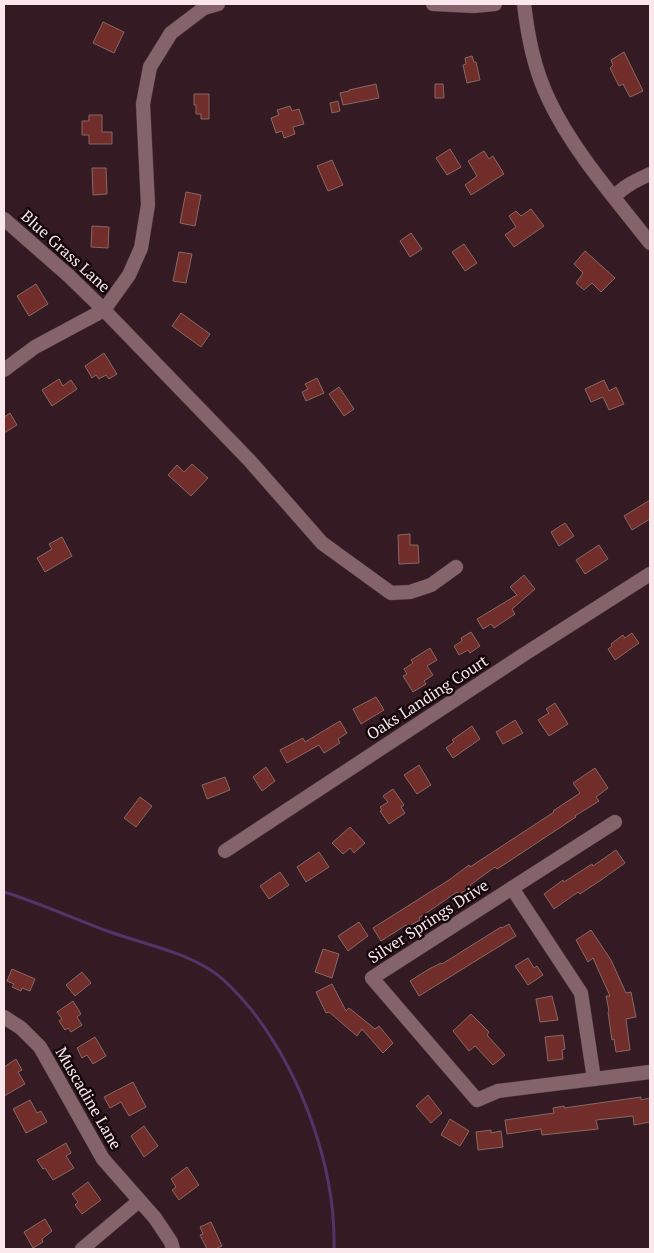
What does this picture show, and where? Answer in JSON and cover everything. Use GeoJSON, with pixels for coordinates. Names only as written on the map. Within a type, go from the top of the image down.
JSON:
{"type":"FeatureCollection","features":[{"type":"Feature","properties":{"kind":"street"},"geometry":{"type":"LineString","coordinates":[[4,370],[35,347],[104,310],[129,275],[141,248],[148,205],[144,104],[150,67],[171,33],[204,8],[218,4]]}},
{"type":"Feature","properties":{"kind":"street"},"geometry":{"type":"LineString","coordinates":[[432,4],[474,6],[495,4]]}},
{"type":"Feature","properties":{"kind":"street"},"geometry":{"type":"LineString","coordinates":[[524,4],[529,44],[548,98],[570,137],[650,243]]}},
{"type":"Feature","properties":{"kind":"street"},"geometry":{"type":"LineString","coordinates":[[614,197],[637,180],[650,174]]}},
{"type":"Feature","properties":{"kind":"street","name":"Blue Grass Lane"},"geometry":{"type":"LineString","coordinates":[[4,219],[69,276],[104,310],[250,461],[322,543],[391,593],[410,592],[431,585],[456,567]]}},
{"type":"Feature","properties":{"kind":"street","name":"Oaks Landing Court"},"geometry":{"type":"LineString","coordinates":[[225,851],[523,654],[650,574]]}},
{"type":"Feature","properties":{"kind":"street","name":"Silver Springs Drive"},"geometry":{"type":"LineString","coordinates":[[615,822],[372,978],[477,1100],[498,1091],[650,1072]]}},
{"type":"Feature","properties":{"kind":"street","name":"Silver Springs Drive"},"geometry":{"type":"LineString","coordinates":[[512,888],[581,993],[594,1079]]}},
{"type":"Feature","properties":{"kind":"street","name":"Muscadine Lane"},"geometry":{"type":"LineString","coordinates":[[4,1017],[21,1028],[40,1047],[103,1159],[154,1218],[171,1242],[173,1249]]}},
{"type":"Feature","properties":{"kind":"street"},"geometry":{"type":"LineString","coordinates":[[82,1249],[139,1201]]}},
{"type":"Feature","properties":{"kind":"building"},"geometry":{"type":"Polygon","coordinates":[[[103,22],[124,32],[114,53],[93,43],[103,22]]]}},
{"type":"Feature","properties":{"kind":"building"},"geometry":{"type":"Polygon","coordinates":[[[624,52],[643,91],[630,97],[623,84],[619,86],[610,68],[613,65],[611,60],[624,52]]]}},
{"type":"Feature","properties":{"kind":"building"},"geometry":{"type":"Polygon","coordinates":[[[472,56],[474,62],[476,62],[480,80],[467,83],[463,65],[466,64],[465,58],[472,56]]]}},
{"type":"Feature","properties":{"kind":"building"},"geometry":{"type":"Polygon","coordinates":[[[376,84],[379,98],[343,105],[340,93],[376,84]]]}},
{"type":"Feature","properties":{"kind":"building"},"geometry":{"type":"Polygon","coordinates":[[[435,84],[443,84],[444,98],[435,98],[435,84]]]}},
{"type":"Feature","properties":{"kind":"building"},"geometry":{"type":"Polygon","coordinates":[[[194,94],[209,94],[209,119],[201,119],[201,114],[196,114],[194,94]]]}},
{"type":"Feature","properties":{"kind":"building"},"geometry":{"type":"Polygon","coordinates":[[[338,101],[340,111],[332,113],[330,103],[338,101]]]}},
{"type":"Feature","properties":{"kind":"building"},"geometry":{"type":"Polygon","coordinates":[[[290,106],[292,111],[299,109],[304,124],[293,127],[295,134],[284,138],[282,131],[276,133],[271,118],[279,115],[277,110],[290,106]]]}},
{"type":"Feature","properties":{"kind":"building"},"geometry":{"type":"Polygon","coordinates":[[[89,115],[102,115],[102,132],[112,132],[112,144],[89,144],[89,135],[82,135],[82,121],[89,121],[89,115]]]}},
{"type":"Feature","properties":{"kind":"building"},"geometry":{"type":"Polygon","coordinates":[[[450,149],[461,167],[447,175],[436,158],[450,149]]]}},
{"type":"Feature","properties":{"kind":"building"},"geometry":{"type":"Polygon","coordinates":[[[484,151],[489,159],[493,156],[504,174],[471,195],[465,185],[477,176],[468,161],[484,151]]]}},
{"type":"Feature","properties":{"kind":"building"},"geometry":{"type":"Polygon","coordinates":[[[332,160],[343,185],[328,191],[317,166],[332,160]]]}},
{"type":"Feature","properties":{"kind":"building"},"geometry":{"type":"Polygon","coordinates":[[[92,168],[106,168],[107,194],[93,195],[92,168]]]}},
{"type":"Feature","properties":{"kind":"building"},"geometry":{"type":"Polygon","coordinates":[[[186,192],[201,195],[195,226],[180,223],[186,192]]]}},
{"type":"Feature","properties":{"kind":"building"},"geometry":{"type":"Polygon","coordinates":[[[531,209],[544,226],[514,247],[505,235],[516,227],[509,216],[516,211],[521,216],[531,209]]]}},
{"type":"Feature","properties":{"kind":"building"},"geometry":{"type":"Polygon","coordinates":[[[92,226],[109,227],[108,248],[91,247],[92,226]]]}},
{"type":"Feature","properties":{"kind":"building"},"geometry":{"type":"Polygon","coordinates":[[[411,233],[422,249],[410,257],[400,241],[411,233]]]}},
{"type":"Feature","properties":{"kind":"building"},"geometry":{"type":"Polygon","coordinates":[[[464,244],[477,263],[465,271],[452,252],[464,244]]]}},
{"type":"Feature","properties":{"kind":"building"},"geometry":{"type":"Polygon","coordinates":[[[585,251],[615,278],[601,292],[592,283],[584,290],[576,283],[583,273],[574,264],[585,251]]]}},
{"type":"Feature","properties":{"kind":"building"},"geometry":{"type":"Polygon","coordinates":[[[179,252],[192,254],[186,283],[173,281],[179,252]]]}},
{"type":"Feature","properties":{"kind":"building"},"geometry":{"type":"Polygon","coordinates":[[[36,284],[48,304],[29,316],[17,296],[36,284]]]}},
{"type":"Feature","properties":{"kind":"building"},"geometry":{"type":"Polygon","coordinates":[[[181,313],[210,334],[201,347],[172,326],[181,313]]]}},
{"type":"Feature","properties":{"kind":"building"},"geometry":{"type":"Polygon","coordinates":[[[104,353],[117,374],[109,379],[106,375],[99,379],[96,375],[92,378],[85,366],[104,353]]]}},
{"type":"Feature","properties":{"kind":"building"},"geometry":{"type":"Polygon","coordinates":[[[317,378],[324,393],[306,401],[302,392],[308,389],[305,384],[317,378]]]}},
{"type":"Feature","properties":{"kind":"building"},"geometry":{"type":"Polygon","coordinates":[[[59,379],[63,386],[71,380],[77,389],[52,406],[42,390],[59,379]]]}},
{"type":"Feature","properties":{"kind":"building"},"geometry":{"type":"Polygon","coordinates":[[[604,380],[609,391],[616,387],[624,404],[609,410],[603,397],[591,402],[585,389],[604,380]]]}},
{"type":"Feature","properties":{"kind":"building"},"geometry":{"type":"Polygon","coordinates":[[[339,387],[354,409],[344,416],[329,394],[339,387]]]}},
{"type":"Feature","properties":{"kind":"building"},"geometry":{"type":"Polygon","coordinates":[[[10,413],[17,425],[4,433],[4,417],[10,413]]]}},
{"type":"Feature","properties":{"kind":"building"},"geometry":{"type":"Polygon","coordinates":[[[192,464],[208,478],[191,496],[168,475],[177,465],[184,472],[192,464]]]}},
{"type":"Feature","properties":{"kind":"building"},"geometry":{"type":"Polygon","coordinates":[[[650,500],[650,519],[632,530],[624,516],[650,500]]]}},
{"type":"Feature","properties":{"kind":"building"},"geometry":{"type":"Polygon","coordinates":[[[565,523],[574,536],[559,546],[551,532],[565,523]]]}},
{"type":"Feature","properties":{"kind":"building"},"geometry":{"type":"Polygon","coordinates":[[[410,534],[410,545],[418,545],[419,563],[399,564],[398,535],[410,534]]]}},
{"type":"Feature","properties":{"kind":"building"},"geometry":{"type":"Polygon","coordinates":[[[62,537],[72,556],[45,572],[37,558],[52,549],[49,544],[62,537]]]}},
{"type":"Feature","properties":{"kind":"building"},"geometry":{"type":"Polygon","coordinates":[[[599,545],[608,559],[585,574],[576,560],[599,545]]]}},
{"type":"Feature","properties":{"kind":"building"},"geometry":{"type":"Polygon","coordinates":[[[524,575],[535,589],[512,609],[515,614],[494,628],[491,624],[483,629],[477,619],[517,595],[510,587],[524,575]]]}},
{"type":"Feature","properties":{"kind":"building"},"geometry":{"type":"Polygon","coordinates":[[[471,632],[480,646],[470,653],[468,650],[459,655],[454,646],[462,641],[461,638],[471,632]]]}},
{"type":"Feature","properties":{"kind":"building"},"geometry":{"type":"Polygon","coordinates":[[[632,633],[639,643],[615,660],[608,649],[612,646],[611,644],[623,635],[625,638],[632,633]]]}},
{"type":"Feature","properties":{"kind":"building"},"geometry":{"type":"Polygon","coordinates":[[[430,648],[437,660],[427,666],[433,675],[424,681],[426,684],[413,692],[403,676],[407,674],[404,669],[413,663],[411,660],[430,648]]]}},
{"type":"Feature","properties":{"kind":"building"},"geometry":{"type":"Polygon","coordinates":[[[376,697],[384,710],[361,724],[353,709],[376,697]]]}},
{"type":"Feature","properties":{"kind":"building"},"geometry":{"type":"Polygon","coordinates":[[[555,703],[568,724],[549,736],[538,720],[549,713],[546,709],[555,703]]]}},
{"type":"Feature","properties":{"kind":"building"},"geometry":{"type":"Polygon","coordinates":[[[515,720],[523,733],[503,744],[496,732],[515,720]]]}},
{"type":"Feature","properties":{"kind":"building"},"geometry":{"type":"Polygon","coordinates":[[[340,721],[347,733],[338,739],[340,743],[324,753],[319,745],[287,763],[280,750],[303,738],[305,742],[340,721]]]}},
{"type":"Feature","properties":{"kind":"building"},"geometry":{"type":"Polygon","coordinates":[[[472,726],[480,739],[453,758],[446,748],[454,742],[452,740],[472,726]]]}},
{"type":"Feature","properties":{"kind":"building"},"geometry":{"type":"Polygon","coordinates":[[[419,765],[431,785],[417,794],[404,775],[419,765]]]}},
{"type":"Feature","properties":{"kind":"building"},"geometry":{"type":"Polygon","coordinates":[[[266,767],[275,781],[262,791],[253,777],[266,767]]]}},
{"type":"Feature","properties":{"kind":"building"},"geometry":{"type":"Polygon","coordinates":[[[595,768],[608,788],[596,797],[599,801],[497,869],[495,867],[459,895],[457,892],[419,918],[420,920],[407,927],[406,925],[381,941],[373,928],[554,812],[580,793],[573,783],[595,768]]]}},
{"type":"Feature","properties":{"kind":"building"},"geometry":{"type":"Polygon","coordinates":[[[225,777],[230,790],[207,799],[202,785],[225,777]]]}},
{"type":"Feature","properties":{"kind":"building"},"geometry":{"type":"Polygon","coordinates":[[[393,789],[404,805],[401,807],[405,813],[389,824],[380,811],[382,810],[380,807],[388,802],[383,796],[393,789]]]}},
{"type":"Feature","properties":{"kind":"building"},"geometry":{"type":"Polygon","coordinates":[[[140,797],[152,806],[136,827],[124,818],[140,797]]]}},
{"type":"Feature","properties":{"kind":"building"},"geometry":{"type":"Polygon","coordinates":[[[350,827],[365,843],[354,853],[350,848],[343,854],[332,843],[350,827]]]}},
{"type":"Feature","properties":{"kind":"building"},"geometry":{"type":"Polygon","coordinates":[[[616,850],[625,863],[580,894],[578,892],[554,909],[544,894],[563,880],[564,882],[592,864],[593,866],[616,850]]]}},
{"type":"Feature","properties":{"kind":"building"},"geometry":{"type":"Polygon","coordinates":[[[319,852],[329,867],[306,882],[297,867],[319,852]]]}},
{"type":"Feature","properties":{"kind":"building"},"geometry":{"type":"Polygon","coordinates":[[[280,872],[289,885],[269,899],[260,886],[280,872]]]}},
{"type":"Feature","properties":{"kind":"building"},"geometry":{"type":"Polygon","coordinates":[[[359,922],[368,936],[348,951],[338,936],[359,922]]]}},
{"type":"Feature","properties":{"kind":"building"},"geometry":{"type":"Polygon","coordinates":[[[509,924],[516,936],[419,996],[410,981],[509,924]]]}},
{"type":"Feature","properties":{"kind":"building"},"geometry":{"type":"Polygon","coordinates":[[[591,930],[611,960],[626,993],[631,992],[636,1017],[626,1019],[630,1050],[616,1052],[614,1039],[612,1040],[606,996],[610,996],[593,958],[588,962],[576,940],[591,930]]]}},
{"type":"Feature","properties":{"kind":"building"},"geometry":{"type":"Polygon","coordinates":[[[323,949],[339,954],[332,978],[315,972],[323,949]]]}},
{"type":"Feature","properties":{"kind":"building"},"geometry":{"type":"Polygon","coordinates":[[[528,958],[534,968],[537,966],[543,975],[528,985],[515,966],[528,958]]]}},
{"type":"Feature","properties":{"kind":"building"},"geometry":{"type":"Polygon","coordinates":[[[12,969],[35,979],[30,991],[22,988],[21,991],[12,987],[14,984],[7,981],[12,969]]]}},
{"type":"Feature","properties":{"kind":"building"},"geometry":{"type":"Polygon","coordinates":[[[82,972],[91,983],[75,996],[66,985],[82,972]]]}},
{"type":"Feature","properties":{"kind":"building"},"geometry":{"type":"Polygon","coordinates":[[[332,984],[346,1011],[349,1008],[375,1029],[379,1026],[393,1043],[383,1053],[362,1029],[357,1036],[329,1012],[326,1013],[316,992],[332,984]]]}},
{"type":"Feature","properties":{"kind":"building"},"geometry":{"type":"Polygon","coordinates":[[[552,996],[558,1020],[540,1022],[536,999],[552,996]]]}},
{"type":"Feature","properties":{"kind":"building"},"geometry":{"type":"Polygon","coordinates":[[[73,1001],[81,1014],[77,1017],[82,1025],[71,1032],[68,1028],[65,1030],[59,1021],[62,1019],[57,1012],[73,1001]]]}},
{"type":"Feature","properties":{"kind":"building"},"geometry":{"type":"Polygon","coordinates":[[[471,1014],[489,1032],[487,1035],[505,1055],[493,1065],[475,1046],[469,1051],[453,1031],[471,1014]]]}},
{"type":"Feature","properties":{"kind":"building"},"geometry":{"type":"Polygon","coordinates":[[[563,1035],[565,1049],[562,1050],[563,1059],[548,1061],[545,1037],[563,1035]]]}},
{"type":"Feature","properties":{"kind":"building"},"geometry":{"type":"Polygon","coordinates":[[[95,1037],[106,1056],[93,1064],[87,1055],[82,1058],[77,1048],[95,1037]]]}},
{"type":"Feature","properties":{"kind":"building"},"geometry":{"type":"Polygon","coordinates":[[[16,1059],[22,1070],[18,1072],[25,1084],[4,1096],[4,1067],[16,1059]]]}},
{"type":"Feature","properties":{"kind":"building"},"geometry":{"type":"Polygon","coordinates":[[[133,1082],[146,1107],[129,1116],[121,1102],[110,1108],[104,1097],[133,1082]]]}},
{"type":"Feature","properties":{"kind":"building"},"geometry":{"type":"Polygon","coordinates":[[[428,1095],[442,1113],[431,1123],[416,1106],[428,1095]]]}},
{"type":"Feature","properties":{"kind":"building"},"geometry":{"type":"Polygon","coordinates":[[[641,1097],[641,1100],[650,1098],[650,1122],[634,1125],[633,1116],[596,1120],[598,1129],[542,1135],[541,1129],[507,1134],[505,1120],[554,1113],[553,1108],[564,1106],[564,1108],[641,1097]]]}},
{"type":"Feature","properties":{"kind":"building"},"geometry":{"type":"Polygon","coordinates":[[[30,1100],[37,1113],[41,1111],[47,1122],[26,1133],[13,1109],[30,1100]]]}},
{"type":"Feature","properties":{"kind":"building"},"geometry":{"type":"Polygon","coordinates":[[[450,1119],[469,1131],[460,1146],[441,1135],[450,1119]]]}},
{"type":"Feature","properties":{"kind":"building"},"geometry":{"type":"Polygon","coordinates":[[[144,1126],[158,1146],[144,1157],[131,1136],[144,1126]]]}},
{"type":"Feature","properties":{"kind":"building"},"geometry":{"type":"Polygon","coordinates":[[[491,1130],[491,1133],[501,1131],[503,1147],[478,1150],[476,1132],[491,1130]]]}},
{"type":"Feature","properties":{"kind":"building"},"geometry":{"type":"Polygon","coordinates":[[[66,1143],[71,1153],[66,1156],[74,1168],[53,1180],[37,1160],[66,1143]]]}},
{"type":"Feature","properties":{"kind":"building"},"geometry":{"type":"Polygon","coordinates":[[[187,1167],[199,1185],[179,1200],[172,1190],[176,1187],[171,1179],[187,1167]]]}},
{"type":"Feature","properties":{"kind":"building"},"geometry":{"type":"Polygon","coordinates":[[[88,1182],[101,1200],[82,1214],[75,1205],[78,1202],[72,1194],[88,1182]]]}},
{"type":"Feature","properties":{"kind":"building"},"geometry":{"type":"Polygon","coordinates":[[[45,1219],[52,1231],[42,1239],[43,1242],[33,1248],[24,1232],[45,1219]]]}},
{"type":"Feature","properties":{"kind":"building"},"geometry":{"type":"Polygon","coordinates":[[[211,1222],[222,1246],[215,1249],[207,1249],[200,1235],[203,1234],[200,1227],[211,1222]]]}},
{"type":"Feature","properties":{"kind":"waterway"},"geometry":{"type":"LineString","coordinates":[[4,892],[110,932],[188,958],[217,975],[237,993],[268,1033],[285,1061],[300,1091],[312,1122],[329,1186],[334,1249]]}}]}
